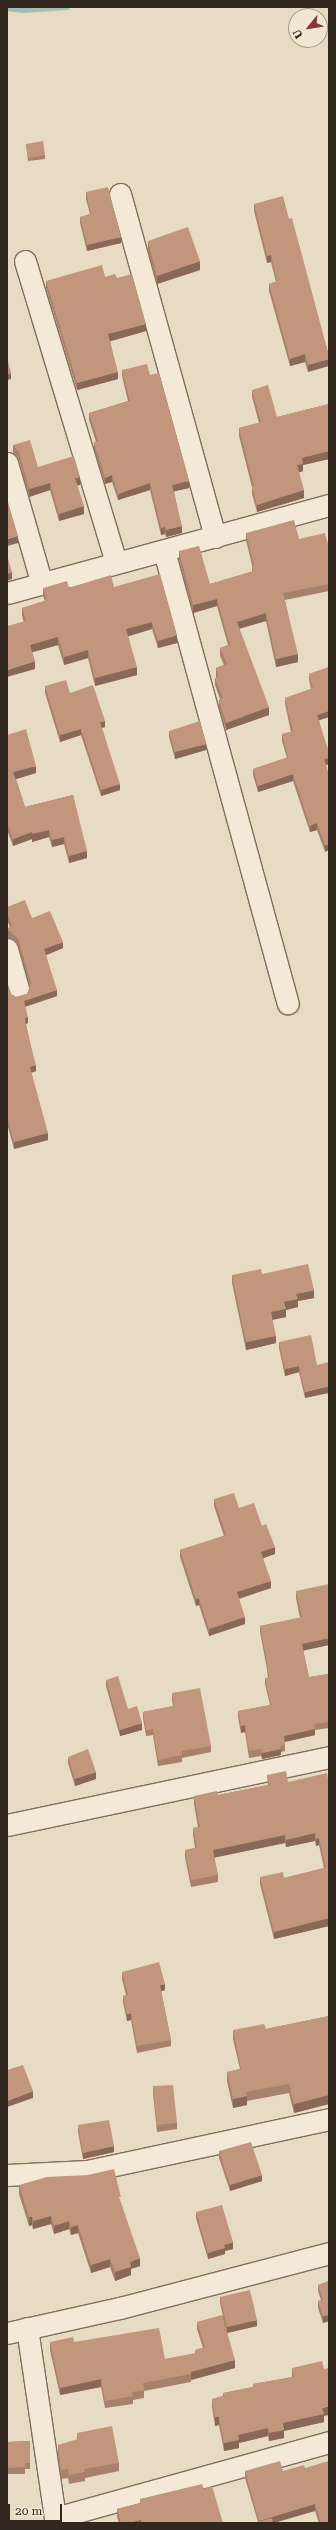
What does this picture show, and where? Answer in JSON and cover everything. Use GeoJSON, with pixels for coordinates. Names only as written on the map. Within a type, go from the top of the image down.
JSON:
{"type":"FeatureCollection","features":[{"type":"Feature","properties":{"kind":"street"},"geometry":{"type":"LineString","coordinates":[[120,194],[215,537]]}},
{"type":"Feature","properties":{"kind":"street"},"geometry":{"type":"LineString","coordinates":[[25,261],[116,563]]}},
{"type":"Feature","properties":{"kind":"street"},"geometry":{"type":"LineString","coordinates":[[7,463],[42,584]]}},
{"type":"Feature","properties":{"kind":"street"},"geometry":{"type":"LineString","coordinates":[[7,593],[329,505]]}},
{"type":"Feature","properties":{"kind":"street"},"geometry":{"type":"LineString","coordinates":[[164,551],[288,1003]]}},
{"type":"Feature","properties":{"kind":"street"},"geometry":{"type":"LineString","coordinates":[[7,949],[19,992]]}},
{"type":"Feature","properties":{"kind":"street"},"geometry":{"type":"LineString","coordinates":[[7,1825],[329,1757]]}},
{"type":"Feature","properties":{"kind":"street"},"geometry":{"type":"LineString","coordinates":[[7,2175],[87,2171],[329,2119]]}},
{"type":"Feature","properties":{"kind":"street"},"geometry":{"type":"LineString","coordinates":[[7,2333],[120,2308],[329,2253]]}},
{"type":"Feature","properties":{"kind":"street"},"geometry":{"type":"LineString","coordinates":[[27,2328],[56,2521],[329,2442]]}},
{"type":"Feature","properties":{"kind":"building"},"geometry":{"type":"Polygon","coordinates":[[[43,141],[45,155],[28,158],[26,144],[43,141]]]}},
{"type":"Feature","properties":{"kind":"building"},"geometry":{"type":"Polygon","coordinates":[[[108,187],[121,237],[87,245],[80,217],[91,214],[86,192],[108,187]]]}},
{"type":"Feature","properties":{"kind":"building"},"geometry":{"type":"Polygon","coordinates":[[[283,196],[289,219],[292,218],[329,356],[329,359],[308,365],[305,354],[290,359],[269,284],[277,281],[271,255],[267,256],[254,204],[283,196]]]}},
{"type":"Feature","properties":{"kind":"building"},"geometry":{"type":"Polygon","coordinates":[[[188,227],[200,261],[157,276],[148,241],[188,227]]]}},
{"type":"Feature","properties":{"kind":"building"},"geometry":{"type":"Polygon","coordinates":[[[102,265],[105,277],[115,274],[117,278],[132,274],[146,324],[108,334],[118,372],[77,383],[46,281],[102,265]]]}},
{"type":"Feature","properties":{"kind":"building"},"geometry":{"type":"Polygon","coordinates":[[[7,358],[11,373],[7,374],[7,358]]]}},
{"type":"Feature","properties":{"kind":"building"},"geometry":{"type":"Polygon","coordinates":[[[147,364],[150,375],[159,373],[189,481],[172,485],[182,526],[166,530],[165,527],[161,528],[150,483],[118,494],[112,475],[105,478],[94,442],[98,441],[89,413],[130,401],[122,370],[147,364]]]}},
{"type":"Feature","properties":{"kind":"building"},"geometry":{"type":"Polygon","coordinates":[[[268,385],[277,417],[329,404],[329,451],[302,458],[303,464],[297,465],[304,490],[257,505],[252,487],[254,486],[239,428],[261,422],[252,390],[268,385]]]}},
{"type":"Feature","properties":{"kind":"building"},"geometry":{"type":"Polygon","coordinates":[[[30,440],[38,467],[74,456],[80,477],[75,478],[84,506],[59,514],[50,483],[29,489],[19,452],[13,445],[30,440]]]}},
{"type":"Feature","properties":{"kind":"building"},"geometry":{"type":"Polygon","coordinates":[[[7,499],[18,536],[7,539],[7,499]]]}},
{"type":"Feature","properties":{"kind":"building"},"geometry":{"type":"Polygon","coordinates":[[[294,520],[299,539],[325,533],[329,548],[329,584],[283,593],[298,654],[276,659],[266,613],[237,622],[269,707],[226,723],[219,700],[223,698],[215,678],[219,677],[216,668],[227,664],[220,648],[230,645],[217,599],[193,605],[179,551],[199,546],[210,584],[253,571],[252,565],[254,565],[246,533],[294,520]]]}},
{"type":"Feature","properties":{"kind":"building"},"geometry":{"type":"Polygon","coordinates":[[[7,555],[12,572],[7,574],[7,555]]]}},
{"type":"Feature","properties":{"kind":"building"},"geometry":{"type":"Polygon","coordinates":[[[160,574],[177,635],[158,641],[152,622],[126,629],[137,667],[95,678],[88,650],[64,657],[58,637],[30,645],[35,661],[7,670],[7,626],[26,621],[22,608],[47,600],[43,588],[67,581],[69,588],[111,575],[114,587],[160,574]]]}},
{"type":"Feature","properties":{"kind":"building"},"geometry":{"type":"Polygon","coordinates":[[[329,667],[329,711],[317,715],[329,752],[329,758],[324,759],[329,774],[329,787],[327,788],[329,794],[329,844],[325,845],[317,823],[310,826],[293,774],[258,786],[253,769],[288,757],[282,734],[293,731],[285,698],[313,688],[309,674],[329,667]]]}},
{"type":"Feature","properties":{"kind":"building"},"geometry":{"type":"Polygon","coordinates":[[[66,680],[70,693],[93,685],[105,721],[100,722],[120,784],[101,790],[81,729],[60,735],[45,686],[66,680]]]}},
{"type":"Feature","properties":{"kind":"building"},"geometry":{"type":"Polygon","coordinates":[[[200,721],[206,744],[175,752],[169,731],[200,721]]]}},
{"type":"Feature","properties":{"kind":"building"},"geometry":{"type":"Polygon","coordinates":[[[26,729],[36,766],[13,772],[25,807],[73,795],[87,851],[69,856],[64,837],[52,840],[49,830],[32,834],[32,832],[13,839],[7,822],[7,735],[26,729]]]}},
{"type":"Feature","properties":{"kind":"building"},"geometry":{"type":"Polygon","coordinates":[[[25,900],[32,918],[50,911],[63,942],[44,949],[57,990],[24,1001],[28,1017],[25,1018],[26,1026],[36,1065],[30,1067],[48,1133],[14,1142],[7,1117],[7,982],[11,994],[16,997],[27,994],[31,983],[18,939],[10,931],[7,931],[7,929],[12,926],[7,913],[7,907],[25,900]]]}},
{"type":"Feature","properties":{"kind":"building"},"geometry":{"type":"Polygon","coordinates":[[[308,1264],[314,1290],[296,1294],[298,1299],[284,1302],[286,1309],[271,1312],[276,1336],[246,1342],[232,1275],[261,1269],[262,1274],[308,1264]]]}},
{"type":"Feature","properties":{"kind":"building"},"geometry":{"type":"Polygon","coordinates":[[[311,1335],[317,1365],[329,1362],[329,1386],[305,1392],[299,1366],[285,1369],[279,1342],[311,1335]]]}},
{"type":"Feature","properties":{"kind":"building"},"geometry":{"type":"Polygon","coordinates":[[[234,1493],[239,1508],[254,1503],[262,1526],[266,1524],[275,1547],[261,1552],[271,1581],[237,1592],[245,1617],[209,1629],[199,1598],[196,1599],[180,1550],[226,1535],[214,1499],[234,1493]]]}},
{"type":"Feature","properties":{"kind":"building"},"geometry":{"type":"Polygon","coordinates":[[[329,1584],[329,1638],[302,1644],[309,1677],[329,1674],[329,1722],[314,1724],[315,1729],[284,1736],[285,1745],[280,1746],[281,1749],[262,1753],[261,1749],[249,1751],[245,1725],[241,1726],[238,1711],[271,1705],[265,1678],[269,1677],[260,1626],[302,1617],[296,1591],[329,1584]]]}},
{"type":"Feature","properties":{"kind":"building"},"geometry":{"type":"Polygon","coordinates":[[[118,1676],[128,1709],[137,1706],[142,1723],[120,1730],[106,1680],[118,1676]]]}},
{"type":"Feature","properties":{"kind":"building"},"geometry":{"type":"Polygon","coordinates":[[[200,1688],[211,1746],[182,1751],[182,1755],[158,1760],[153,1729],[146,1730],[143,1712],[174,1706],[172,1693],[200,1688]]]}},
{"type":"Feature","properties":{"kind":"building"},"geometry":{"type":"Polygon","coordinates":[[[88,1749],[96,1772],[75,1779],[68,1757],[88,1749]]]}},
{"type":"Feature","properties":{"kind":"building"},"geometry":{"type":"Polygon","coordinates":[[[286,1771],[288,1782],[327,1773],[329,1784],[329,1918],[274,1932],[260,1877],[283,1872],[284,1878],[326,1868],[319,1838],[316,1839],[315,1833],[286,1840],[285,1835],[213,1850],[218,1875],[191,1880],[185,1850],[197,1848],[193,1828],[200,1827],[194,1796],[217,1791],[218,1795],[269,1785],[267,1775],[286,1771]]]}},
{"type":"Feature","properties":{"kind":"building"},"geometry":{"type":"Polygon","coordinates":[[[159,1962],[165,1984],[160,1985],[171,2040],[137,2046],[131,2014],[127,2014],[123,1996],[128,1995],[122,1972],[159,1962]]]}},
{"type":"Feature","properties":{"kind":"building"},"geometry":{"type":"Polygon","coordinates":[[[329,2016],[329,2095],[294,2104],[289,2084],[246,2092],[247,2096],[233,2099],[227,2072],[241,2069],[233,2030],[264,2024],[266,2029],[329,2016]]]}},
{"type":"Feature","properties":{"kind":"building"},"geometry":{"type":"Polygon","coordinates":[[[23,2065],[33,2091],[7,2101],[7,2070],[23,2065]]]}},
{"type":"Feature","properties":{"kind":"building"},"geometry":{"type":"Polygon","coordinates":[[[173,2085],[177,2123],[157,2125],[153,2086],[173,2085]]]}},
{"type":"Feature","properties":{"kind":"building"},"geometry":{"type":"Polygon","coordinates":[[[109,2120],[114,2146],[83,2153],[78,2125],[109,2120]]]}},
{"type":"Feature","properties":{"kind":"building"},"geometry":{"type":"Polygon","coordinates":[[[251,2142],[262,2175],[230,2185],[219,2151],[251,2142]]]}},
{"type":"Feature","properties":{"kind":"building"},"geometry":{"type":"Polygon","coordinates":[[[114,2169],[121,2197],[119,2197],[140,2258],[130,2262],[131,2267],[115,2272],[110,2259],[91,2265],[78,2225],[71,2227],[69,2221],[54,2226],[51,2216],[33,2221],[32,2217],[29,2217],[19,2185],[47,2177],[88,2175],[114,2169]]]}},
{"type":"Feature","properties":{"kind":"building"},"geometry":{"type":"Polygon","coordinates":[[[222,2205],[233,2242],[224,2245],[225,2248],[208,2253],[196,2212],[222,2205]]]}},
{"type":"Feature","properties":{"kind":"building"},"geometry":{"type":"Polygon","coordinates":[[[329,2281],[329,2315],[323,2316],[318,2301],[323,2300],[318,2285],[329,2281]]]}},
{"type":"Feature","properties":{"kind":"building"},"geometry":{"type":"Polygon","coordinates":[[[250,2290],[257,2320],[227,2327],[220,2297],[250,2290]]]}},
{"type":"Feature","properties":{"kind":"building"},"geometry":{"type":"Polygon","coordinates":[[[222,2315],[235,2360],[191,2372],[191,2374],[143,2383],[144,2390],[132,2392],[133,2396],[105,2401],[101,2379],[60,2388],[50,2342],[73,2337],[74,2342],[159,2328],[165,2359],[196,2353],[195,2350],[205,2347],[197,2322],[222,2315]]]}},
{"type":"Feature","properties":{"kind":"building"},"geometry":{"type":"Polygon","coordinates":[[[322,2361],[324,2369],[329,2368],[329,2406],[322,2408],[324,2414],[283,2423],[284,2430],[269,2433],[268,2428],[238,2435],[239,2440],[224,2443],[219,2417],[215,2417],[212,2399],[224,2396],[223,2393],[253,2387],[253,2384],[294,2377],[292,2368],[322,2361]]]}},
{"type":"Feature","properties":{"kind":"building"},"geometry":{"type":"Polygon","coordinates":[[[112,2426],[119,2463],[84,2469],[85,2472],[69,2475],[68,2469],[61,2470],[58,2445],[78,2439],[77,2433],[112,2426]]]}},
{"type":"Feature","properties":{"kind":"building"},"geometry":{"type":"Polygon","coordinates":[[[30,2441],[30,2463],[25,2463],[25,2467],[7,2468],[7,2442],[30,2441]]]}},
{"type":"Feature","properties":{"kind":"building"},"geometry":{"type":"Polygon","coordinates":[[[280,2461],[283,2471],[304,2465],[305,2468],[329,2461],[329,2523],[321,2523],[315,2504],[259,2521],[245,2471],[280,2461]]]}},
{"type":"Feature","properties":{"kind":"building"},"geometry":{"type":"Polygon","coordinates":[[[202,2484],[204,2489],[212,2486],[223,2523],[142,2523],[141,2520],[121,2523],[117,2509],[141,2503],[140,2499],[202,2484]]]}},
{"type":"Feature","properties":{"kind":"building"},"geometry":{"type":"Polygon","coordinates":[[[272,2518],[273,2523],[253,2523],[272,2518]]]}},
{"type":"Feature","properties":{"kind":"waterway"},"geometry":{"type":"LineString","coordinates":[[7,8],[23,10],[67,7]]}}]}
